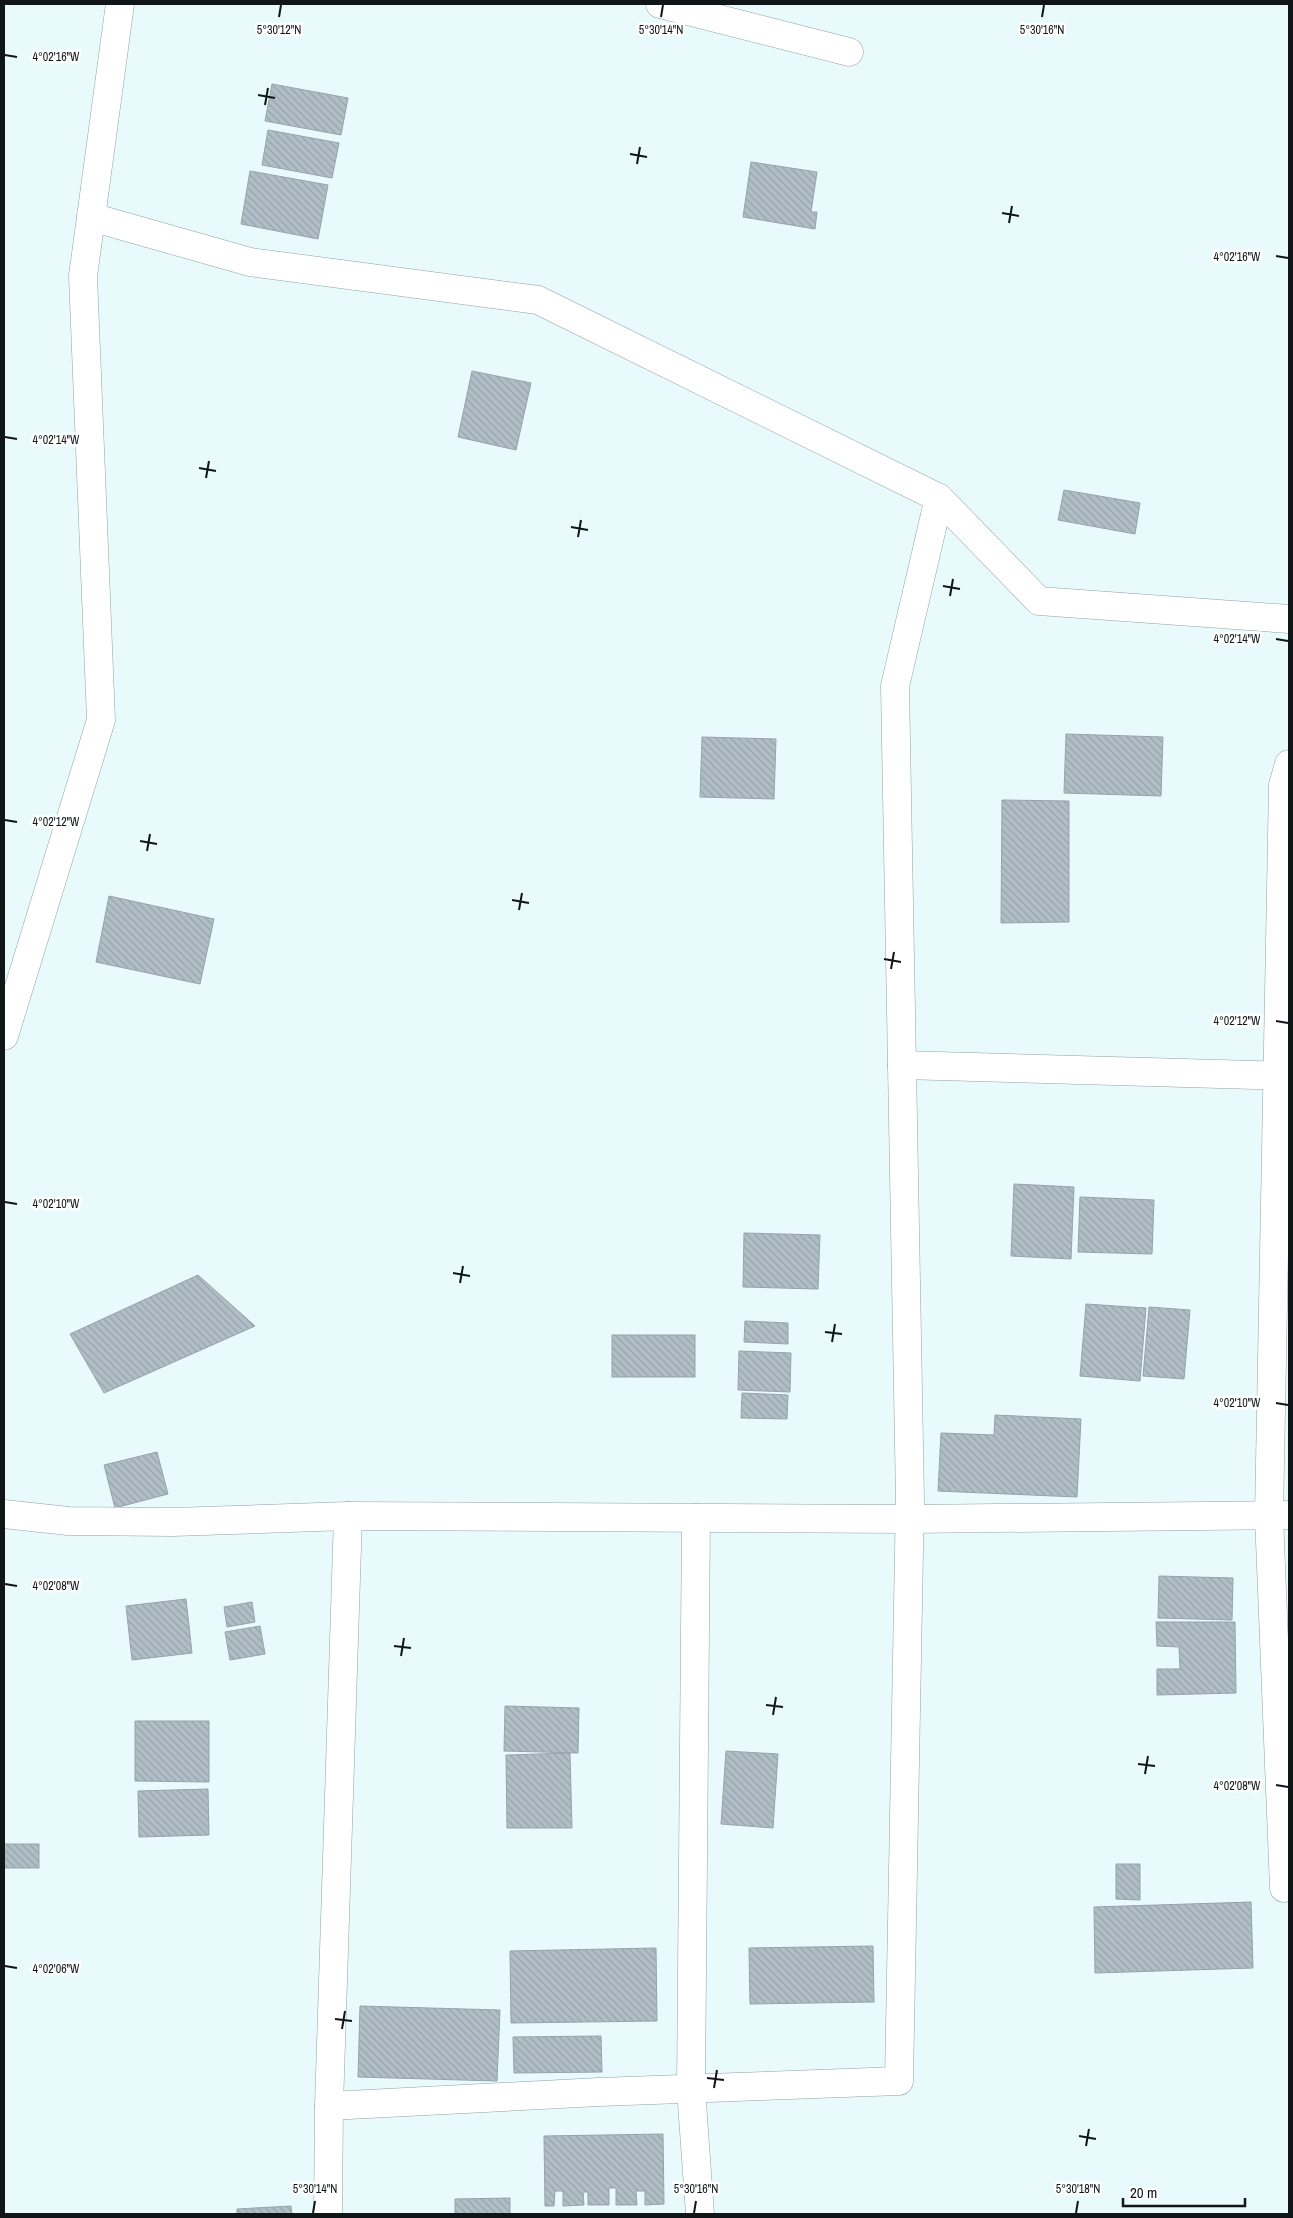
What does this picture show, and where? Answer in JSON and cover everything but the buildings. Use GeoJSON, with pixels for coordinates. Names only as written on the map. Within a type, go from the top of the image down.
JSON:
{"type":"FeatureCollection","features":[{"type":"Feature","properties":{"kind":"street"},"geometry":{"type":"LineString","coordinates":[[4,1036],[101,720],[84,276],[120,4]]}},
{"type":"Feature","properties":{"kind":"street"},"geometry":{"type":"LineString","coordinates":[[660,4],[849,52]]}},
{"type":"Feature","properties":{"kind":"street"},"geometry":{"type":"LineString","coordinates":[[92,217],[250,262],[538,300],[939,498],[1039,601],[1289,620]]}},
{"type":"Feature","properties":{"kind":"street"},"geometry":{"type":"LineString","coordinates":[[329,2106],[899,2081],[910,1519],[895,686],[939,498]]}},
{"type":"Feature","properties":{"kind":"street"},"geometry":{"type":"LineString","coordinates":[[1284,1888],[1279,1516],[1284,1076],[1283,785],[1289,764]]}},
{"type":"Feature","properties":{"kind":"street"},"geometry":{"type":"LineString","coordinates":[[902,1065],[1284,1076]]}},
{"type":"Feature","properties":{"kind":"street"},"geometry":{"type":"LineString","coordinates":[[4,1514],[68,1521],[173,1522],[348,1516],[910,1519],[1279,1516]]}},
{"type":"Feature","properties":{"kind":"street"},"geometry":{"type":"LineString","coordinates":[[328,2214],[329,2106],[348,1516]]}},
{"type":"Feature","properties":{"kind":"street"},"geometry":{"type":"LineString","coordinates":[[696,1518],[691,2089],[700,2214]]}}]}
